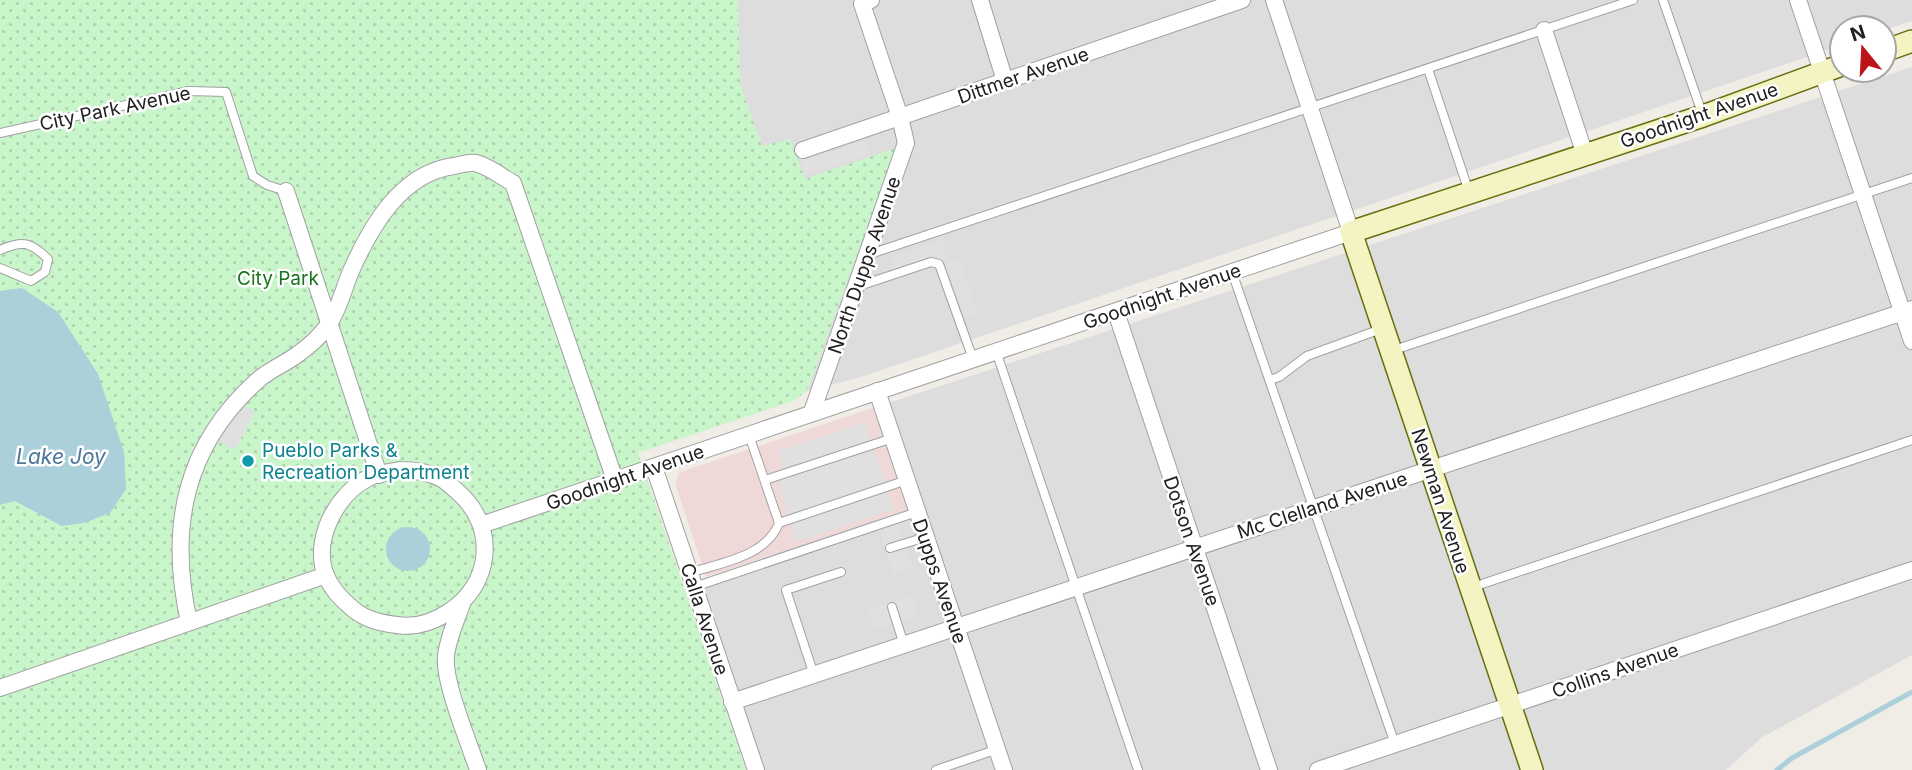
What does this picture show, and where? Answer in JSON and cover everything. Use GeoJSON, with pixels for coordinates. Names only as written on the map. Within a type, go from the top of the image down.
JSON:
{"type":"FeatureCollection","features":[{"type":"Feature","properties":{"kind":"street","name":"North Dupps Avenue"},"geometry":{"type":"LineString","coordinates":[[812,412],[906,143],[900,117],[862,4],[871,0]]}},
{"type":"Feature","properties":{"kind":"street"},"geometry":{"type":"LineString","coordinates":[[980,0],[1005,81]]}},
{"type":"Feature","properties":{"kind":"street","name":"Dittmer Avenue"},"geometry":{"type":"LineString","coordinates":[[803,150],[1242,0]]}},
{"type":"Feature","properties":{"kind":"street"},"geometry":{"type":"LineString","coordinates":[[1274,0],[1350,232]]}},
{"type":"Feature","properties":{"kind":"street"},"geometry":{"type":"LineString","coordinates":[[1798,0],[1828,60]]}},
{"type":"Feature","properties":{"kind":"street"},"geometry":{"type":"LineString","coordinates":[[1545,30],[1585,155]]}},
{"type":"Feature","properties":{"kind":"street","name":"Goodnight Avenue"},"geometry":{"type":"LineString","coordinates":[[481,526],[812,412],[1703,116],[1828,69]]}},
{"type":"Feature","properties":{"kind":"street"},"geometry":{"type":"LineString","coordinates":[[1836,84],[1863,194],[1907,311],[1912,341]]}},
{"type":"Feature","properties":{"kind":"street"},"geometry":{"type":"LineString","coordinates":[[189,622],[181,582],[179,551],[184,500],[202,450],[228,409],[260,378],[298,354],[330,324],[351,270],[372,229],[395,198],[415,180],[444,167],[476,163],[513,183],[615,480]]}},
{"type":"Feature","properties":{"kind":"street","name":"City Park Avenue"},"geometry":{"type":"LineString","coordinates":[[286,191],[379,475]]}},
{"type":"Feature","properties":{"kind":"street","name":"Newman Avenue"},"geometry":{"type":"LineString","coordinates":[[1350,232],[1532,770]]}},
{"type":"Feature","properties":{"kind":"street","name":"Mc Clelland Avenue"},"geometry":{"type":"LineString","coordinates":[[732,702],[1907,311]]}},
{"type":"Feature","properties":{"kind":"street","name":"Dotson Avenue"},"geometry":{"type":"LineString","coordinates":[[1116,312],[1269,770]]}},
{"type":"Feature","properties":{"kind":"street","name":"Dupps Avenue"},"geometry":{"type":"LineString","coordinates":[[877,391],[1004,770]]}},
{"type":"Feature","properties":{"kind":"street","name":"Calla Avenue"},"geometry":{"type":"LineString","coordinates":[[654,467],[756,770]]}},
{"type":"Feature","properties":{"kind":"street"},"geometry":{"type":"LineString","coordinates":[[462,604],[424,625],[407,627],[374,622],[356,611],[336,593],[326,575],[324,536],[328,522],[343,497],[370,477],[400,470],[416,470],[443,479],[470,503],[481,526],[485,554],[483,570],[462,604],[445,658],[447,676],[478,770]]}},
{"type":"Feature","properties":{"kind":"street","name":"Collins Avenue"},"geometry":{"type":"LineString","coordinates":[[1318,770],[1912,570]]}},
{"type":"Feature","properties":{"kind":"street"},"geometry":{"type":"LineString","coordinates":[[0,688],[326,575]]}},
{"type":"Feature","properties":{"kind":"lane"},"geometry":{"type":"LineString","coordinates":[[867,255],[1633,0]]}},
{"type":"Feature","properties":{"kind":"lane"},"geometry":{"type":"LineString","coordinates":[[1663,0],[1703,116]]}},
{"type":"Feature","properties":{"kind":"lane"},"geometry":{"type":"LineString","coordinates":[[1428,69],[1470,193]]}},
{"type":"Feature","properties":{"kind":"lane","name":"City Park Avenue"},"geometry":{"type":"LineString","coordinates":[[0,132],[189,90],[226,92],[253,176],[286,191]]}},
{"type":"Feature","properties":{"kind":"lane"},"geometry":{"type":"LineString","coordinates":[[1391,351],[1912,178]]}},
{"type":"Feature","properties":{"kind":"lane"},"geometry":{"type":"LineString","coordinates":[[0,250],[15,243],[35,246],[48,259],[45,272],[32,281],[0,268]]}},
{"type":"Feature","properties":{"kind":"lane"},"geometry":{"type":"LineString","coordinates":[[856,287],[931,262],[939,264],[973,359]]}},
{"type":"Feature","properties":{"kind":"lane"},"geometry":{"type":"LineString","coordinates":[[1232,272],[1395,744]]}},
{"type":"Feature","properties":{"kind":"lane"},"geometry":{"type":"LineString","coordinates":[[1270,380],[1279,377],[1307,356],[1383,328]]}},
{"type":"Feature","properties":{"kind":"lane"},"geometry":{"type":"LineString","coordinates":[[996,352],[1138,770]]}},
{"type":"Feature","properties":{"kind":"lane"},"geometry":{"type":"LineString","coordinates":[[692,580],[750,553],[775,534],[779,523],[749,435]]}},
{"type":"Feature","properties":{"kind":"lane"},"geometry":{"type":"LineString","coordinates":[[765,480],[893,438]]}},
{"type":"Feature","properties":{"kind":"lane"},"geometry":{"type":"LineString","coordinates":[[1470,587],[1912,440]]}},
{"type":"Feature","properties":{"kind":"lane"},"geometry":{"type":"LineString","coordinates":[[779,523],[907,480]]}},
{"type":"Feature","properties":{"kind":"lane"},"geometry":{"type":"LineString","coordinates":[[692,580],[754,567],[917,512]]}},
{"type":"Feature","properties":{"kind":"lane"},"geometry":{"type":"LineString","coordinates":[[890,548],[926,537]]}},
{"type":"Feature","properties":{"kind":"lane"},"geometry":{"type":"LineString","coordinates":[[750,553],[754,567]]}},
{"type":"Feature","properties":{"kind":"lane"},"geometry":{"type":"LineString","coordinates":[[814,675],[786,590],[841,572]]}},
{"type":"Feature","properties":{"kind":"lane"},"geometry":{"type":"LineString","coordinates":[[892,607],[904,645]]}},
{"type":"Feature","properties":{"kind":"lane"},"geometry":{"type":"LineString","coordinates":[[936,770],[998,749]]}},
{"type":"Feature","properties":{"kind":"shaded area"},"geometry":{"type":"Polygon","coordinates":[[[738,0],[1912,0],[1912,21],[1898,26],[1898,14],[1828,14],[1828,50],[861,377],[807,391],[895,149],[805,179],[762,147],[740,84],[738,0]]]}},
{"type":"Feature","properties":{"kind":"shaded area"},"geometry":{"type":"Polygon","coordinates":[[[1912,67],[1912,655],[1761,738],[1726,770],[747,770],[684,586],[908,511],[873,408],[1860,84],[1898,84],[1898,72],[1912,67]]]}},
{"type":"Feature","properties":{"kind":"shaded area"},"geometry":{"type":"Polygon","coordinates":[[[865,141],[870,154],[805,175],[801,162],[865,141]]]}},
{"type":"Feature","properties":{"kind":"shaded area"},"geometry":{"type":"Polygon","coordinates":[[[947,239],[943,250],[946,258],[958,261],[962,266],[979,319],[963,315],[946,264],[935,256],[890,270],[893,256],[947,239]]]}},
{"type":"Feature","properties":{"kind":"shaded area"},"geometry":{"type":"Polygon","coordinates":[[[236,401],[255,412],[235,450],[210,437],[236,401]]]}},
{"type":"Feature","properties":{"kind":"shaded area"},"geometry":{"type":"Polygon","coordinates":[[[873,408],[908,511],[706,577],[675,483],[680,472],[873,408]]]}},
{"type":"Feature","properties":{"kind":"shaded area"},"geometry":{"type":"Polygon","coordinates":[[[864,423],[894,509],[796,542],[779,486],[782,464],[778,451],[864,423]]]}},
{"type":"Feature","properties":{"kind":"shaded area"},"geometry":{"type":"Polygon","coordinates":[[[898,523],[913,567],[893,574],[879,529],[898,523]]]}},
{"type":"Feature","properties":{"kind":"shaded area"},"geometry":{"type":"Polygon","coordinates":[[[911,595],[918,615],[875,630],[868,610],[911,595]]]}},
{"type":"Feature","properties":{"kind":"green space","name":"City Park"},"geometry":{"type":"Polygon","coordinates":[[[0,0],[738,0],[740,84],[762,146],[790,139],[805,179],[896,148],[807,391],[793,401],[638,453],[746,770],[0,770],[0,0]]]}},
{"type":"Feature","properties":{"kind":"water","name":"Lake Joy"},"geometry":{"type":"Polygon","coordinates":[[[22,288],[58,312],[98,374],[124,452],[126,489],[110,513],[84,523],[62,526],[15,501],[0,505],[0,291],[22,288]]]}},
{"type":"Feature","properties":{"kind":"water"},"geometry":{"type":"Polygon","coordinates":[[[408,527],[423,534],[430,549],[423,564],[408,571],[393,564],[386,549],[393,534],[408,527]]]}},
{"type":"Feature","properties":{"kind":"waterway"},"geometry":{"type":"LineString","coordinates":[[1777,770],[1792,758],[1912,692]]}},
{"type":"Feature","properties":{"kind":"place","name":"Pueblo Parks & Recreation Department"},"geometry":{"type":"Point","coordinates":[248,461]}}]}
